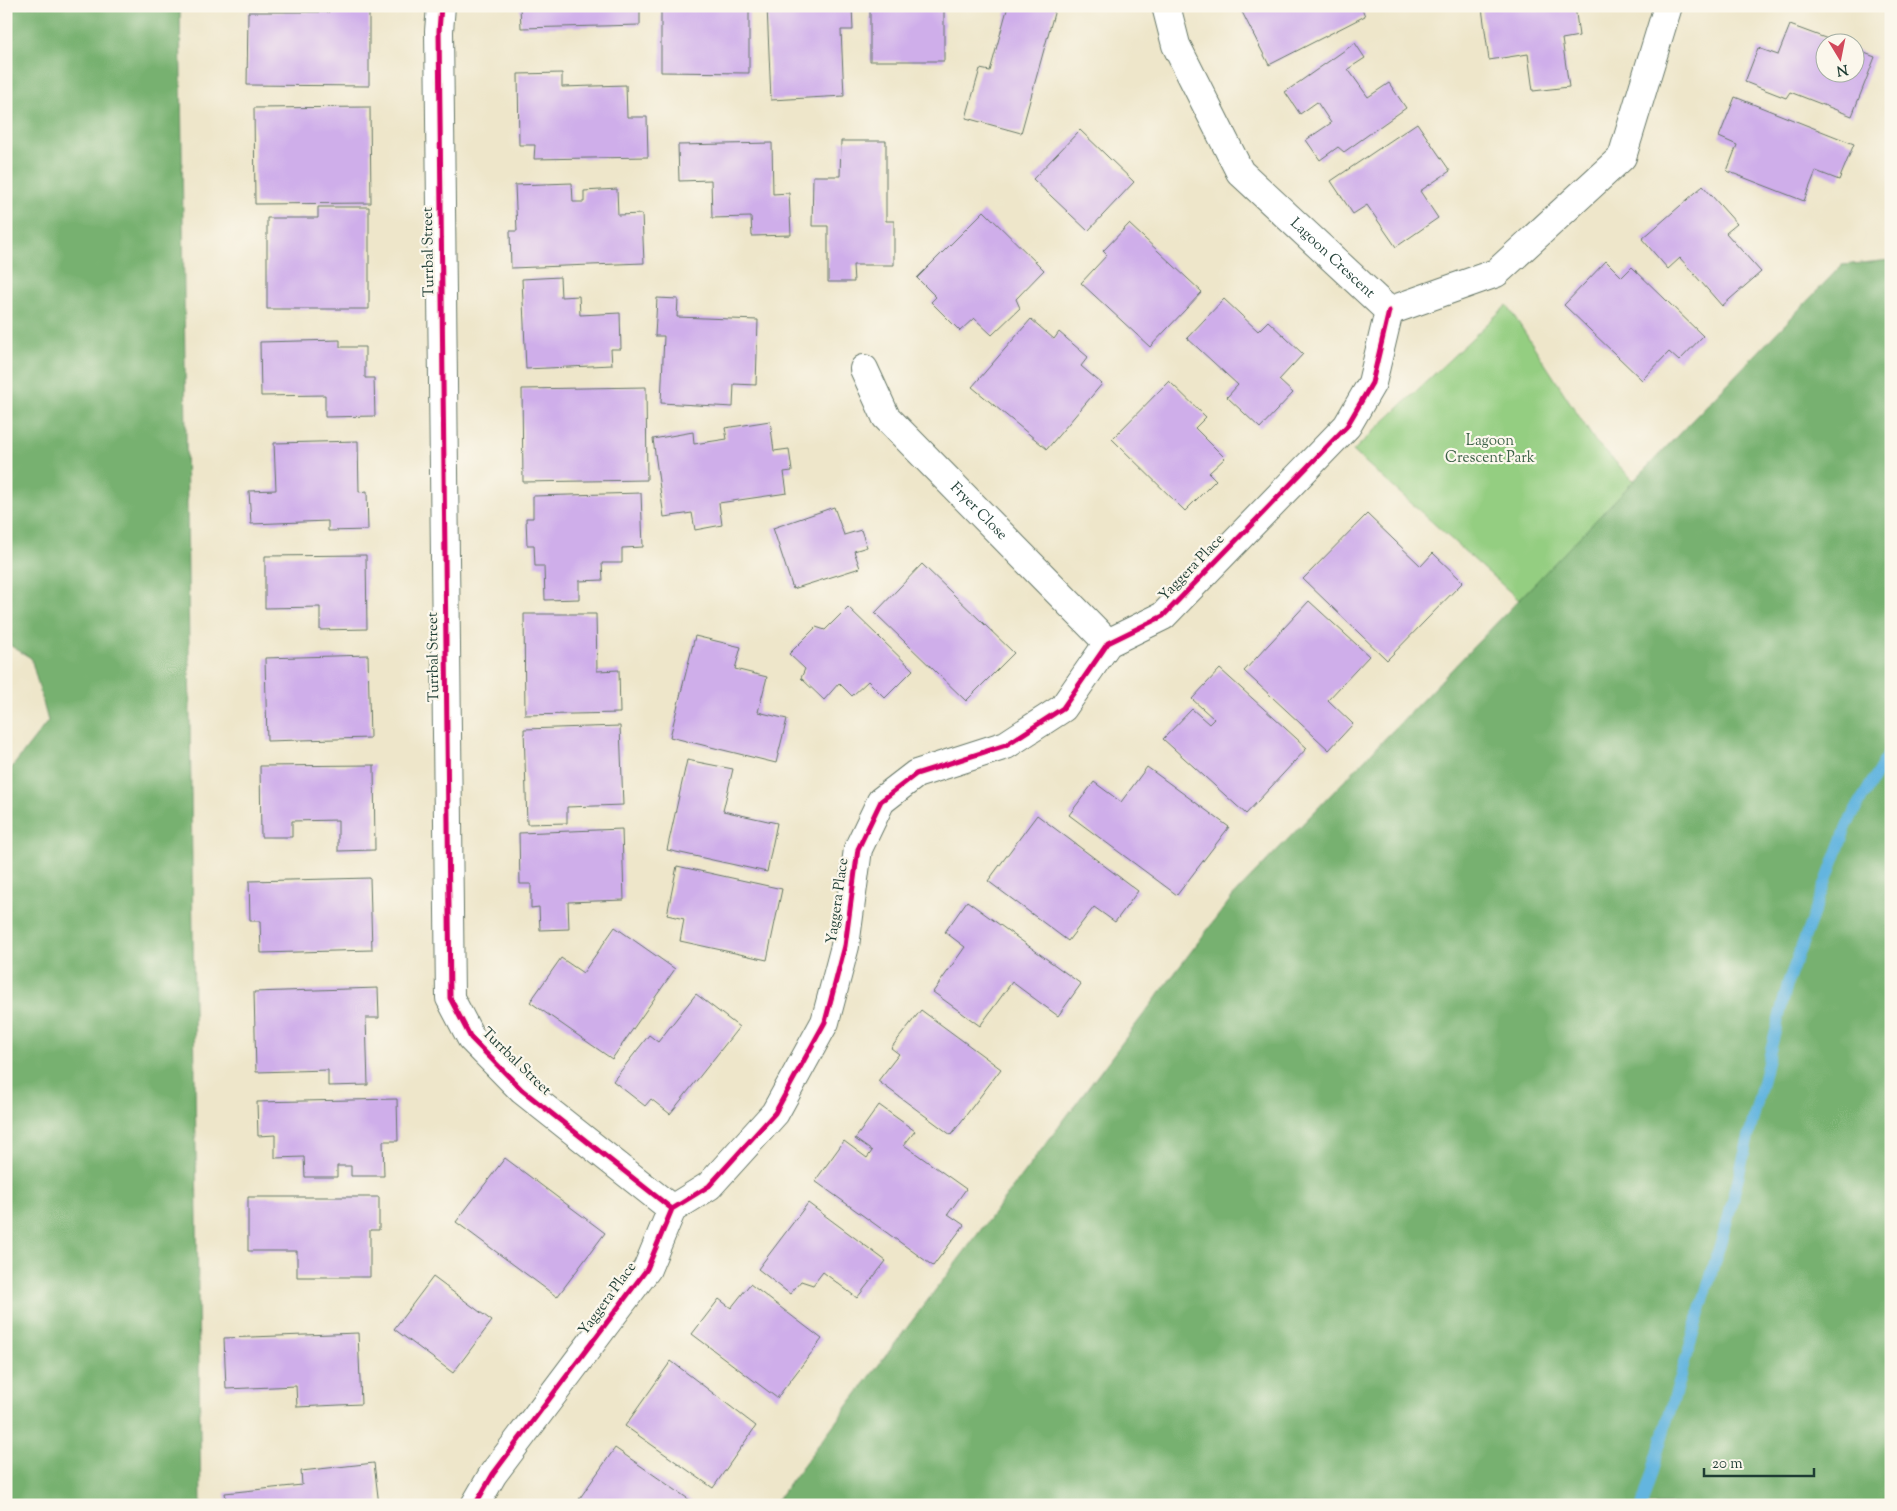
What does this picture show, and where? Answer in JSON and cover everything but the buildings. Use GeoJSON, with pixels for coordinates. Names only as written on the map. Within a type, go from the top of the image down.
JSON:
{"type":"FeatureCollection","features":[{"type":"Feature","properties":{"kind":"street","name":"Turrbal Street"},"geometry":{"type":"LineString","coordinates":[[441,6],[438,31],[450,998],[471,1038],[522,1090],[672,1209]]}},
{"type":"Feature","properties":{"kind":"street","name":"Lagoon Crescent"},"geometry":{"type":"LineString","coordinates":[[1166,6],[1176,45],[1240,172],[1389,311],[1496,273],[1622,157],[1668,6]]}},
{"type":"Feature","properties":{"kind":"street","name":"Yaggera Place"},"geometry":{"type":"LineString","coordinates":[[475,1505],[493,1474],[647,1268],[672,1209],[710,1186],[775,1113],[825,1022],[845,946],[858,849],[881,801],[916,774],[1006,745],[1063,708],[1108,643],[1163,616],[1347,426],[1372,383],[1389,311]]}},
{"type":"Feature","properties":{"kind":"street","name":"Fryer Close"},"geometry":{"type":"LineString","coordinates":[[864,369],[886,417],[1108,643]]}},
{"type":"Feature","properties":{"kind":"green space"},"geometry":{"type":"Polygon","coordinates":[[[6,6],[180,6],[201,1505],[6,1505],[6,775],[48,721],[31,658],[6,643],[6,6]]]}},
{"type":"Feature","properties":{"kind":"green space"},"geometry":{"type":"Polygon","coordinates":[[[1891,260],[1891,1505],[773,1505],[1233,896],[1842,265],[1891,260]]]}},
{"type":"Feature","properties":{"kind":"green space","name":"Lagoon Crescent Park"},"geometry":{"type":"Polygon","coordinates":[[[1507,305],[1595,441],[1634,481],[1519,600],[1353,451],[1507,305]]]}},
{"type":"Feature","properties":{"kind":"waterway"},"geometry":{"type":"LineString","coordinates":[[1642,1505],[1728,1218],[1788,982],[1848,823],[1891,749]]}},
{"type":"Feature","properties":{"kind":"cycle path"},"geometry":{"type":"LineString","coordinates":[[441,6],[439,31],[450,998],[471,1038],[522,1090],[672,1209]]}},
{"type":"Feature","properties":{"kind":"cycle path"},"geometry":{"type":"LineString","coordinates":[[475,1505],[493,1474],[647,1269],[672,1209],[709,1186],[775,1113],[825,1022],[845,946],[858,849],[881,801],[916,774],[1006,745],[1063,708],[1108,643],[1163,616],[1347,426],[1372,383],[1389,311]]}}]}
